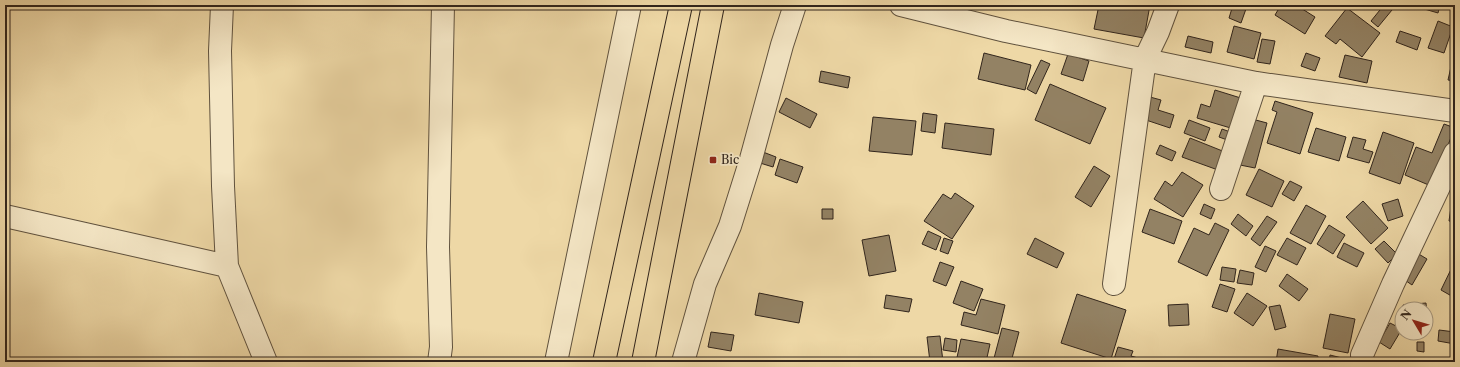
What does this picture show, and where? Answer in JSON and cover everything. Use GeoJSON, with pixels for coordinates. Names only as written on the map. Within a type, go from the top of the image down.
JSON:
{"type":"FeatureCollection","features":[{"type":"Feature","properties":{"kind":"highway"},"geometry":{"type":"LineString","coordinates":[[604,362],[681,5]]}},
{"type":"Feature","properties":{"kind":"highway"},"geometry":{"type":"LineString","coordinates":[[643,362],[713,5]]}},
{"type":"Feature","properties":{"kind":"street"},"geometry":{"type":"LineString","coordinates":[[222,5],[220,59],[223,186],[227,266],[266,362]]}},
{"type":"Feature","properties":{"kind":"street"},"geometry":{"type":"LineString","coordinates":[[439,362],[441,347],[438,247],[443,5]]}},
{"type":"Feature","properties":{"kind":"street"},"geometry":{"type":"LineString","coordinates":[[556,362],[630,5]]}},
{"type":"Feature","properties":{"kind":"street"},"geometry":{"type":"LineString","coordinates":[[683,362],[705,284],[730,226],[751,159],[782,45],[795,5]]}},
{"type":"Feature","properties":{"kind":"street"},"geometry":{"type":"LineString","coordinates":[[901,5],[1006,31],[1256,83],[1455,111]]}},
{"type":"Feature","properties":{"kind":"street"},"geometry":{"type":"LineString","coordinates":[[1114,284],[1145,59],[1158,32],[1168,5]]}},
{"type":"Feature","properties":{"kind":"street"},"geometry":{"type":"LineString","coordinates":[[1221,189],[1256,83]]}},
{"type":"Feature","properties":{"kind":"street"},"geometry":{"type":"LineString","coordinates":[[1362,355],[1393,284],[1455,153]]}},
{"type":"Feature","properties":{"kind":"street"},"geometry":{"type":"LineString","coordinates":[[5,216],[227,266]]}},
{"type":"Feature","properties":{"kind":"building"},"geometry":{"type":"Polygon","coordinates":[[[1099,5],[1150,5],[1144,38],[1094,29],[1099,5]]]}},
{"type":"Feature","properties":{"kind":"building"},"geometry":{"type":"Polygon","coordinates":[[[1233,5],[1247,6],[1241,23],[1229,18],[1233,5]]]}},
{"type":"Feature","properties":{"kind":"building"},"geometry":{"type":"Polygon","coordinates":[[[1281,5],[1296,5],[1315,17],[1305,34],[1275,15],[1281,5]]]}},
{"type":"Feature","properties":{"kind":"building"},"geometry":{"type":"Polygon","coordinates":[[[1384,5],[1392,10],[1378,27],[1371,21],[1384,5]]]}},
{"type":"Feature","properties":{"kind":"building"},"geometry":{"type":"Polygon","coordinates":[[[1422,5],[1440,5],[1438,13],[1421,8],[1422,5]]]}},
{"type":"Feature","properties":{"kind":"building"},"geometry":{"type":"Polygon","coordinates":[[[1347,8],[1380,33],[1362,57],[1340,39],[1336,44],[1325,36],[1347,8]]]}},
{"type":"Feature","properties":{"kind":"building"},"geometry":{"type":"Polygon","coordinates":[[[1438,21],[1453,27],[1444,53],[1428,48],[1438,21]]]}},
{"type":"Feature","properties":{"kind":"building"},"geometry":{"type":"Polygon","coordinates":[[[1234,26],[1261,33],[1254,59],[1227,52],[1234,26]]]}},
{"type":"Feature","properties":{"kind":"building"},"geometry":{"type":"Polygon","coordinates":[[[1400,31],[1421,38],[1417,50],[1396,42],[1400,31]]]}},
{"type":"Feature","properties":{"kind":"building"},"geometry":{"type":"Polygon","coordinates":[[[1188,36],[1213,42],[1211,53],[1185,47],[1188,36]]]}},
{"type":"Feature","properties":{"kind":"building"},"geometry":{"type":"Polygon","coordinates":[[[1262,39],[1275,41],[1270,64],[1257,62],[1262,39]]]}},
{"type":"Feature","properties":{"kind":"building"},"geometry":{"type":"Polygon","coordinates":[[[1455,49],[1455,81],[1448,80],[1455,49]]]}},
{"type":"Feature","properties":{"kind":"building"},"geometry":{"type":"Polygon","coordinates":[[[984,53],[1031,65],[1025,90],[978,79],[984,53]]]}},
{"type":"Feature","properties":{"kind":"building"},"geometry":{"type":"Polygon","coordinates":[[[1306,53],[1320,58],[1315,71],[1301,66],[1306,53]]]}},
{"type":"Feature","properties":{"kind":"building"},"geometry":{"type":"Polygon","coordinates":[[[1068,54],[1089,61],[1083,81],[1061,74],[1068,54]]]}},
{"type":"Feature","properties":{"kind":"building"},"geometry":{"type":"Polygon","coordinates":[[[1345,55],[1372,61],[1367,83],[1339,77],[1345,55]]]}},
{"type":"Feature","properties":{"kind":"building"},"geometry":{"type":"Polygon","coordinates":[[[1041,60],[1050,64],[1036,94],[1027,89],[1041,60]]]}},
{"type":"Feature","properties":{"kind":"building"},"geometry":{"type":"Polygon","coordinates":[[[821,71],[850,77],[848,88],[819,82],[821,71]]]}},
{"type":"Feature","properties":{"kind":"building"},"geometry":{"type":"Polygon","coordinates":[[[1050,84],[1106,108],[1090,144],[1035,120],[1050,84]]]}},
{"type":"Feature","properties":{"kind":"building"},"geometry":{"type":"Polygon","coordinates":[[[1215,90],[1244,99],[1234,129],[1197,118],[1201,104],[1210,107],[1215,90]]]}},
{"type":"Feature","properties":{"kind":"building"},"geometry":{"type":"Polygon","coordinates":[[[1150,97],[1161,100],[1158,110],[1174,115],[1170,128],[1143,119],[1150,97]]]}},
{"type":"Feature","properties":{"kind":"building"},"geometry":{"type":"Polygon","coordinates":[[[786,98],[817,114],[810,128],[779,112],[786,98]]]}},
{"type":"Feature","properties":{"kind":"building"},"geometry":{"type":"Polygon","coordinates":[[[1275,101],[1313,113],[1300,154],[1267,143],[1277,112],[1272,110],[1275,101]]]}},
{"type":"Feature","properties":{"kind":"building"},"geometry":{"type":"Polygon","coordinates":[[[923,113],[937,115],[935,133],[921,131],[923,113]]]}},
{"type":"Feature","properties":{"kind":"building"},"geometry":{"type":"Polygon","coordinates":[[[873,117],[916,121],[912,155],[869,151],[873,117]]]}},
{"type":"Feature","properties":{"kind":"building"},"geometry":{"type":"Polygon","coordinates":[[[1252,119],[1267,123],[1255,168],[1240,165],[1252,119]]]}},
{"type":"Feature","properties":{"kind":"building"},"geometry":{"type":"Polygon","coordinates":[[[1189,120],[1210,128],[1205,141],[1184,133],[1189,120]]]}},
{"type":"Feature","properties":{"kind":"building"},"geometry":{"type":"Polygon","coordinates":[[[945,123],[994,129],[991,155],[942,148],[945,123]]]}},
{"type":"Feature","properties":{"kind":"building"},"geometry":{"type":"Polygon","coordinates":[[[1444,124],[1455,128],[1431,186],[1405,175],[1416,147],[1432,153],[1444,124]]]}},
{"type":"Feature","properties":{"kind":"building"},"geometry":{"type":"Polygon","coordinates":[[[1316,128],[1346,137],[1339,161],[1308,152],[1316,128]]]}},
{"type":"Feature","properties":{"kind":"building"},"geometry":{"type":"Polygon","coordinates":[[[1222,129],[1233,133],[1230,141],[1219,137],[1222,129]]]}},
{"type":"Feature","properties":{"kind":"building"},"geometry":{"type":"Polygon","coordinates":[[[1383,132],[1414,143],[1400,184],[1369,173],[1383,132]]]}},
{"type":"Feature","properties":{"kind":"building"},"geometry":{"type":"Polygon","coordinates":[[[1353,137],[1366,140],[1363,149],[1373,152],[1369,163],[1347,157],[1353,137]]]}},
{"type":"Feature","properties":{"kind":"building"},"geometry":{"type":"Polygon","coordinates":[[[1190,138],[1225,152],[1218,170],[1182,157],[1190,138]]]}},
{"type":"Feature","properties":{"kind":"building"},"geometry":{"type":"Polygon","coordinates":[[[1160,145],[1176,152],[1172,161],[1156,154],[1160,145]]]}},
{"type":"Feature","properties":{"kind":"building"},"geometry":{"type":"Polygon","coordinates":[[[763,152],[776,157],[773,167],[760,163],[763,152]]]}},
{"type":"Feature","properties":{"kind":"building"},"geometry":{"type":"Polygon","coordinates":[[[780,159],[803,167],[797,183],[775,175],[780,159]]]}},
{"type":"Feature","properties":{"kind":"building"},"geometry":{"type":"Polygon","coordinates":[[[1094,166],[1110,176],[1091,207],[1075,197],[1094,166]]]}},
{"type":"Feature","properties":{"kind":"building"},"geometry":{"type":"Polygon","coordinates":[[[1259,169],[1284,181],[1272,207],[1246,195],[1259,169]]]}},
{"type":"Feature","properties":{"kind":"building"},"geometry":{"type":"Polygon","coordinates":[[[1182,172],[1203,185],[1183,217],[1154,199],[1165,181],[1172,186],[1182,172]]]}},
{"type":"Feature","properties":{"kind":"building"},"geometry":{"type":"Polygon","coordinates":[[[1290,181],[1302,187],[1294,201],[1282,194],[1290,181]]]}},
{"type":"Feature","properties":{"kind":"building"},"geometry":{"type":"Polygon","coordinates":[[[955,193],[974,206],[952,239],[924,221],[943,194],[951,199],[955,193]]]}},
{"type":"Feature","properties":{"kind":"building"},"geometry":{"type":"Polygon","coordinates":[[[1453,193],[1455,193],[1455,222],[1449,221],[1453,193]]]}},
{"type":"Feature","properties":{"kind":"building"},"geometry":{"type":"Polygon","coordinates":[[[1398,199],[1403,216],[1388,221],[1382,204],[1398,199]]]}},
{"type":"Feature","properties":{"kind":"building"},"geometry":{"type":"Polygon","coordinates":[[[1363,201],[1388,228],[1371,244],[1346,217],[1363,201]]]}},
{"type":"Feature","properties":{"kind":"building"},"geometry":{"type":"Polygon","coordinates":[[[1204,204],[1215,209],[1211,219],[1200,214],[1204,204]]]}},
{"type":"Feature","properties":{"kind":"building"},"geometry":{"type":"Polygon","coordinates":[[[1306,205],[1326,216],[1311,244],[1290,233],[1306,205]]]}},
{"type":"Feature","properties":{"kind":"building"},"geometry":{"type":"Polygon","coordinates":[[[822,209],[833,209],[833,219],[822,219],[822,209]]]}},
{"type":"Feature","properties":{"kind":"building"},"geometry":{"type":"Polygon","coordinates":[[[1150,209],[1182,221],[1174,244],[1142,232],[1150,209]]]}},
{"type":"Feature","properties":{"kind":"building"},"geometry":{"type":"Polygon","coordinates":[[[1238,214],[1253,226],[1246,236],[1231,224],[1238,214]]]}},
{"type":"Feature","properties":{"kind":"building"},"geometry":{"type":"Polygon","coordinates":[[[1267,216],[1277,222],[1260,246],[1251,239],[1267,216]]]}},
{"type":"Feature","properties":{"kind":"building"},"geometry":{"type":"Polygon","coordinates":[[[1215,223],[1229,230],[1207,276],[1178,262],[1194,228],[1209,235],[1215,223]]]}},
{"type":"Feature","properties":{"kind":"building"},"geometry":{"type":"Polygon","coordinates":[[[1329,225],[1345,235],[1333,254],[1317,244],[1329,225]]]}},
{"type":"Feature","properties":{"kind":"building"},"geometry":{"type":"Polygon","coordinates":[[[928,231],[941,237],[936,250],[922,244],[928,231]]]}},
{"type":"Feature","properties":{"kind":"building"},"geometry":{"type":"Polygon","coordinates":[[[889,235],[896,271],[869,276],[862,240],[889,235]]]}},
{"type":"Feature","properties":{"kind":"building"},"geometry":{"type":"Polygon","coordinates":[[[944,238],[953,241],[948,254],[940,251],[944,238]]]}},
{"type":"Feature","properties":{"kind":"building"},"geometry":{"type":"Polygon","coordinates":[[[1035,238],[1064,253],[1057,268],[1027,254],[1035,238]]]}},
{"type":"Feature","properties":{"kind":"building"},"geometry":{"type":"Polygon","coordinates":[[[1287,238],[1306,248],[1297,265],[1277,255],[1287,238]]]}},
{"type":"Feature","properties":{"kind":"building"},"geometry":{"type":"Polygon","coordinates":[[[1384,241],[1397,254],[1388,263],[1375,249],[1384,241]]]}},
{"type":"Feature","properties":{"kind":"building"},"geometry":{"type":"Polygon","coordinates":[[[1344,243],[1364,253],[1357,267],[1337,257],[1344,243]]]}},
{"type":"Feature","properties":{"kind":"building"},"geometry":{"type":"Polygon","coordinates":[[[1265,246],[1276,251],[1266,272],[1255,267],[1265,246]]]}},
{"type":"Feature","properties":{"kind":"building"},"geometry":{"type":"Polygon","coordinates":[[[1417,253],[1427,259],[1412,285],[1402,278],[1417,253]]]}},
{"type":"Feature","properties":{"kind":"building"},"geometry":{"type":"Polygon","coordinates":[[[1455,261],[1455,298],[1441,290],[1455,261]]]}},
{"type":"Feature","properties":{"kind":"building"},"geometry":{"type":"Polygon","coordinates":[[[940,262],[954,267],[946,286],[933,281],[940,262]]]}},
{"type":"Feature","properties":{"kind":"building"},"geometry":{"type":"Polygon","coordinates":[[[1222,267],[1236,269],[1234,282],[1220,280],[1222,267]]]}},
{"type":"Feature","properties":{"kind":"building"},"geometry":{"type":"Polygon","coordinates":[[[1240,270],[1254,273],[1252,285],[1237,283],[1240,270]]]}},
{"type":"Feature","properties":{"kind":"building"},"geometry":{"type":"Polygon","coordinates":[[[1287,274],[1308,289],[1299,301],[1279,286],[1287,274]]]}},
{"type":"Feature","properties":{"kind":"building"},"geometry":{"type":"Polygon","coordinates":[[[961,281],[983,289],[974,311],[953,303],[961,281]]]}},
{"type":"Feature","properties":{"kind":"building"},"geometry":{"type":"Polygon","coordinates":[[[1220,284],[1235,289],[1227,312],[1212,307],[1220,284]]]}},
{"type":"Feature","properties":{"kind":"building"},"geometry":{"type":"Polygon","coordinates":[[[759,293],[803,302],[799,323],[755,315],[759,293]]]}},
{"type":"Feature","properties":{"kind":"building"},"geometry":{"type":"Polygon","coordinates":[[[1247,293],[1267,306],[1253,326],[1234,313],[1247,293]]]}},
{"type":"Feature","properties":{"kind":"building"},"geometry":{"type":"Polygon","coordinates":[[[1077,294],[1126,310],[1111,359],[1061,343],[1077,294]]]}},
{"type":"Feature","properties":{"kind":"building"},"geometry":{"type":"Polygon","coordinates":[[[886,295],[912,299],[909,312],[884,308],[886,295]]]}},
{"type":"Feature","properties":{"kind":"building"},"geometry":{"type":"Polygon","coordinates":[[[981,299],[1005,305],[998,334],[961,325],[964,312],[976,315],[981,299]]]}},
{"type":"Feature","properties":{"kind":"building"},"geometry":{"type":"Polygon","coordinates":[[[1188,304],[1189,325],[1169,326],[1168,305],[1188,304]]]}},
{"type":"Feature","properties":{"kind":"building"},"geometry":{"type":"Polygon","coordinates":[[[1280,305],[1286,327],[1275,330],[1269,307],[1280,305]]]}},
{"type":"Feature","properties":{"kind":"building"},"geometry":{"type":"Polygon","coordinates":[[[1330,314],[1355,319],[1348,353],[1323,348],[1330,314]]]}},
{"type":"Feature","properties":{"kind":"building"},"geometry":{"type":"Polygon","coordinates":[[[1390,323],[1394,325],[1395,341],[1390,349],[1379,342],[1390,323]]]}},
{"type":"Feature","properties":{"kind":"building"},"geometry":{"type":"Polygon","coordinates":[[[1002,328],[1019,332],[1011,362],[993,362],[1002,328]]]}},
{"type":"Feature","properties":{"kind":"building"},"geometry":{"type":"Polygon","coordinates":[[[1439,330],[1455,332],[1455,344],[1438,341],[1439,330]]]}},
{"type":"Feature","properties":{"kind":"building"},"geometry":{"type":"Polygon","coordinates":[[[711,332],[734,335],[731,351],[708,347],[711,332]]]}},
{"type":"Feature","properties":{"kind":"building"},"geometry":{"type":"Polygon","coordinates":[[[940,336],[943,362],[930,362],[927,337],[940,336]]]}},
{"type":"Feature","properties":{"kind":"building"},"geometry":{"type":"Polygon","coordinates":[[[945,338],[957,340],[956,352],[943,350],[945,338]]]}},
{"type":"Feature","properties":{"kind":"building"},"geometry":{"type":"Polygon","coordinates":[[[961,339],[990,344],[986,362],[956,362],[961,339]]]}},
{"type":"Feature","properties":{"kind":"building"},"geometry":{"type":"Polygon","coordinates":[[[1417,342],[1424,342],[1424,352],[1417,351],[1417,342]]]}},
{"type":"Feature","properties":{"kind":"building"},"geometry":{"type":"Polygon","coordinates":[[[1118,347],[1133,351],[1131,356],[1145,360],[1144,362],[1113,362],[1118,347]]]}},
{"type":"Feature","properties":{"kind":"building"},"geometry":{"type":"Polygon","coordinates":[[[1278,349],[1318,356],[1317,362],[1276,362],[1278,349]]]}},
{"type":"Feature","properties":{"kind":"building"},"geometry":{"type":"Polygon","coordinates":[[[1330,355],[1342,358],[1341,362],[1329,362],[1330,355]]]}},
{"type":"Feature","properties":{"kind":"building"},"geometry":{"type":"Polygon","coordinates":[[[872,358],[885,358],[885,362],[872,362],[872,358]]]}},
{"type":"Feature","properties":{"kind":"place","name":"Bic"},"geometry":{"type":"Point","coordinates":[713,160]}}]}
